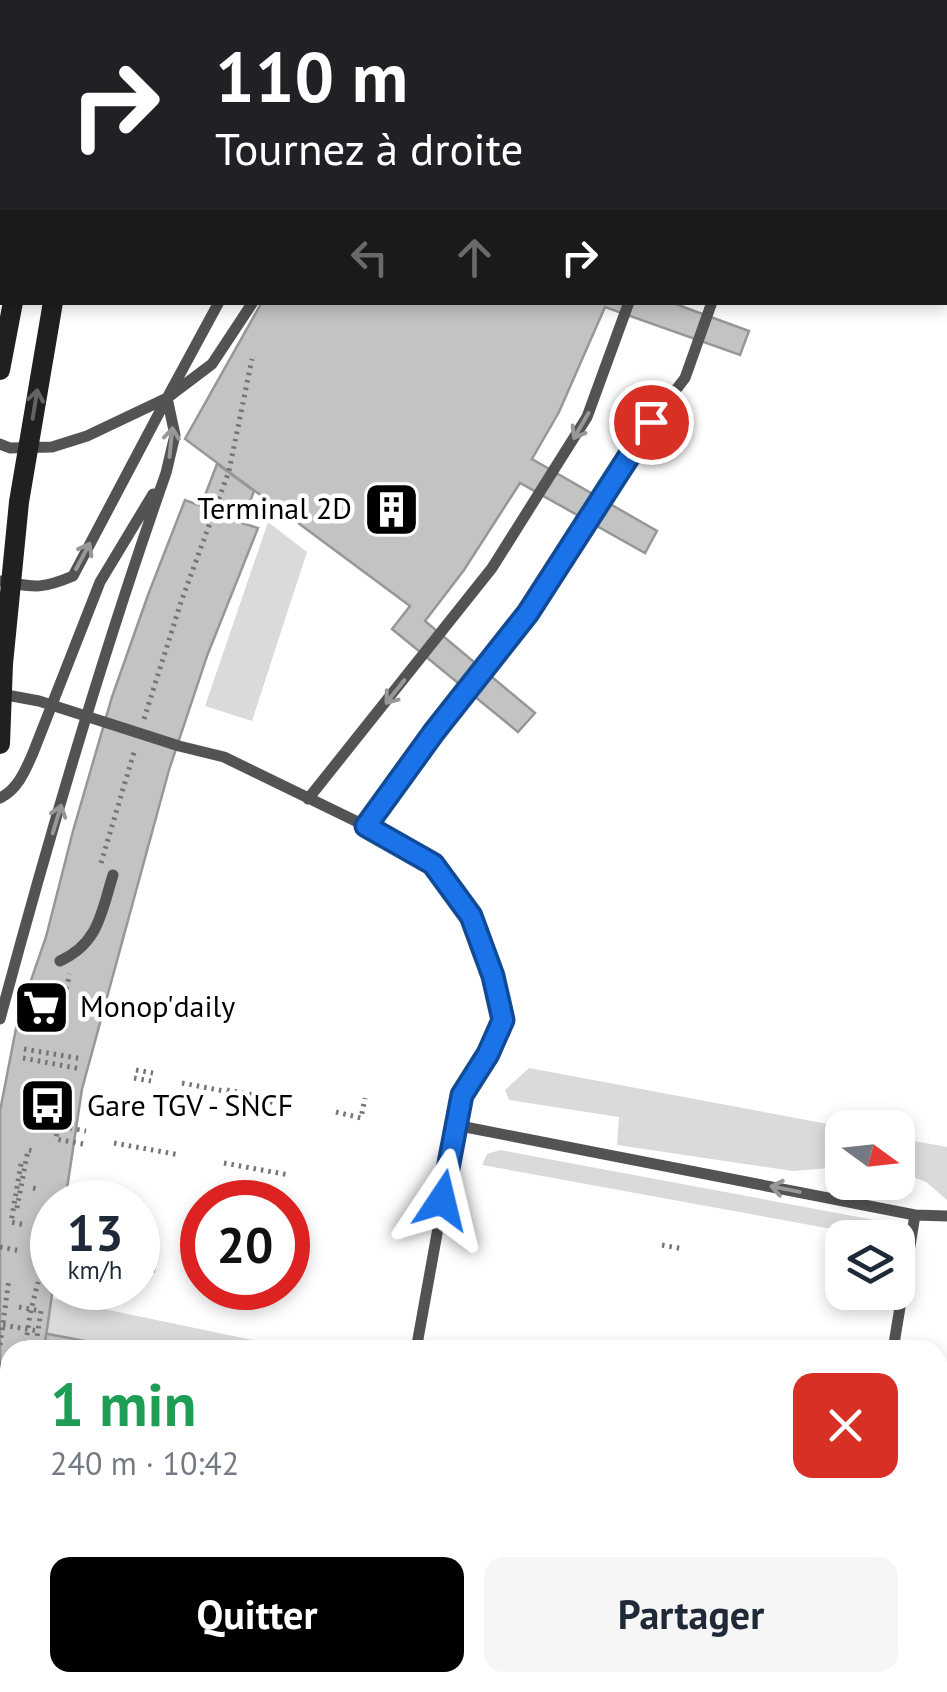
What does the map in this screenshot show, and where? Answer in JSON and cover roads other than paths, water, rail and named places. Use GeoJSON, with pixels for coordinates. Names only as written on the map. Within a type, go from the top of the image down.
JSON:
{"type":"FeatureCollection","features":[{"type":"Feature","properties":{"kind":"main road"},"geometry":{"type":"LineString","coordinates":[[0,370],[13,305]]}},
{"type":"Feature","properties":{"kind":"main road"},"geometry":{"type":"LineString","coordinates":[[0,744],[3,664],[19,502],[52,305]]}},
{"type":"Feature","properties":{"kind":"lane"},"geometry":{"type":"LineString","coordinates":[[0,581],[48,586],[73,576],[217,305]]}},
{"type":"Feature","properties":{"kind":"lane"},"geometry":{"type":"LineString","coordinates":[[0,444],[10,448],[52,447],[87,436],[168,398],[212,364],[251,305]]}},
{"type":"Feature","properties":{"kind":"lane"},"geometry":{"type":"LineString","coordinates":[[308,799],[492,568],[587,417],[628,305]]}},
{"type":"Feature","properties":{"kind":"lane"},"geometry":{"type":"LineString","coordinates":[[366,826],[528,613],[651,422],[685,378],[711,305]]}},
{"type":"Feature","properties":{"kind":"lane"},"geometry":{"type":"LineString","coordinates":[[0,1019],[82,736],[166,473],[175,435],[168,398]]}},
{"type":"Feature","properties":{"kind":"lane"},"geometry":{"type":"LineString","coordinates":[[0,798],[10,793],[21,778],[100,582],[166,473]]}},
{"type":"Feature","properties":{"kind":"lane"},"geometry":{"type":"LineString","coordinates":[[0,694],[224,756],[366,826],[433,864],[471,916],[493,976],[503,1020],[488,1054],[462,1095],[418,1340]]}},
{"type":"Feature","properties":{"kind":"lane"},"geometry":{"type":"LineString","coordinates":[[60,961],[77,953],[95,930],[112,875]]}},
{"type":"Feature","properties":{"kind":"lane"},"geometry":{"type":"LineString","coordinates":[[455,1125],[915,1215],[947,1216]]}},
{"type":"Feature","properties":{"kind":"lane"},"geometry":{"type":"LineString","coordinates":[[895,1340],[915,1215]]}},
{"type":"Feature","properties":{"kind":"place","name":"Terminal 2D"},"geometry":{"type":"Point","coordinates":[391,509]}},
{"type":"Feature","properties":{"kind":"place","name":"Monop'daily"},"geometry":{"type":"Point","coordinates":[41,1007]}},
{"type":"Feature","properties":{"kind":"place","name":"Gare TGV - SNCF"},"geometry":{"type":"Point","coordinates":[48,1106]}}]}
